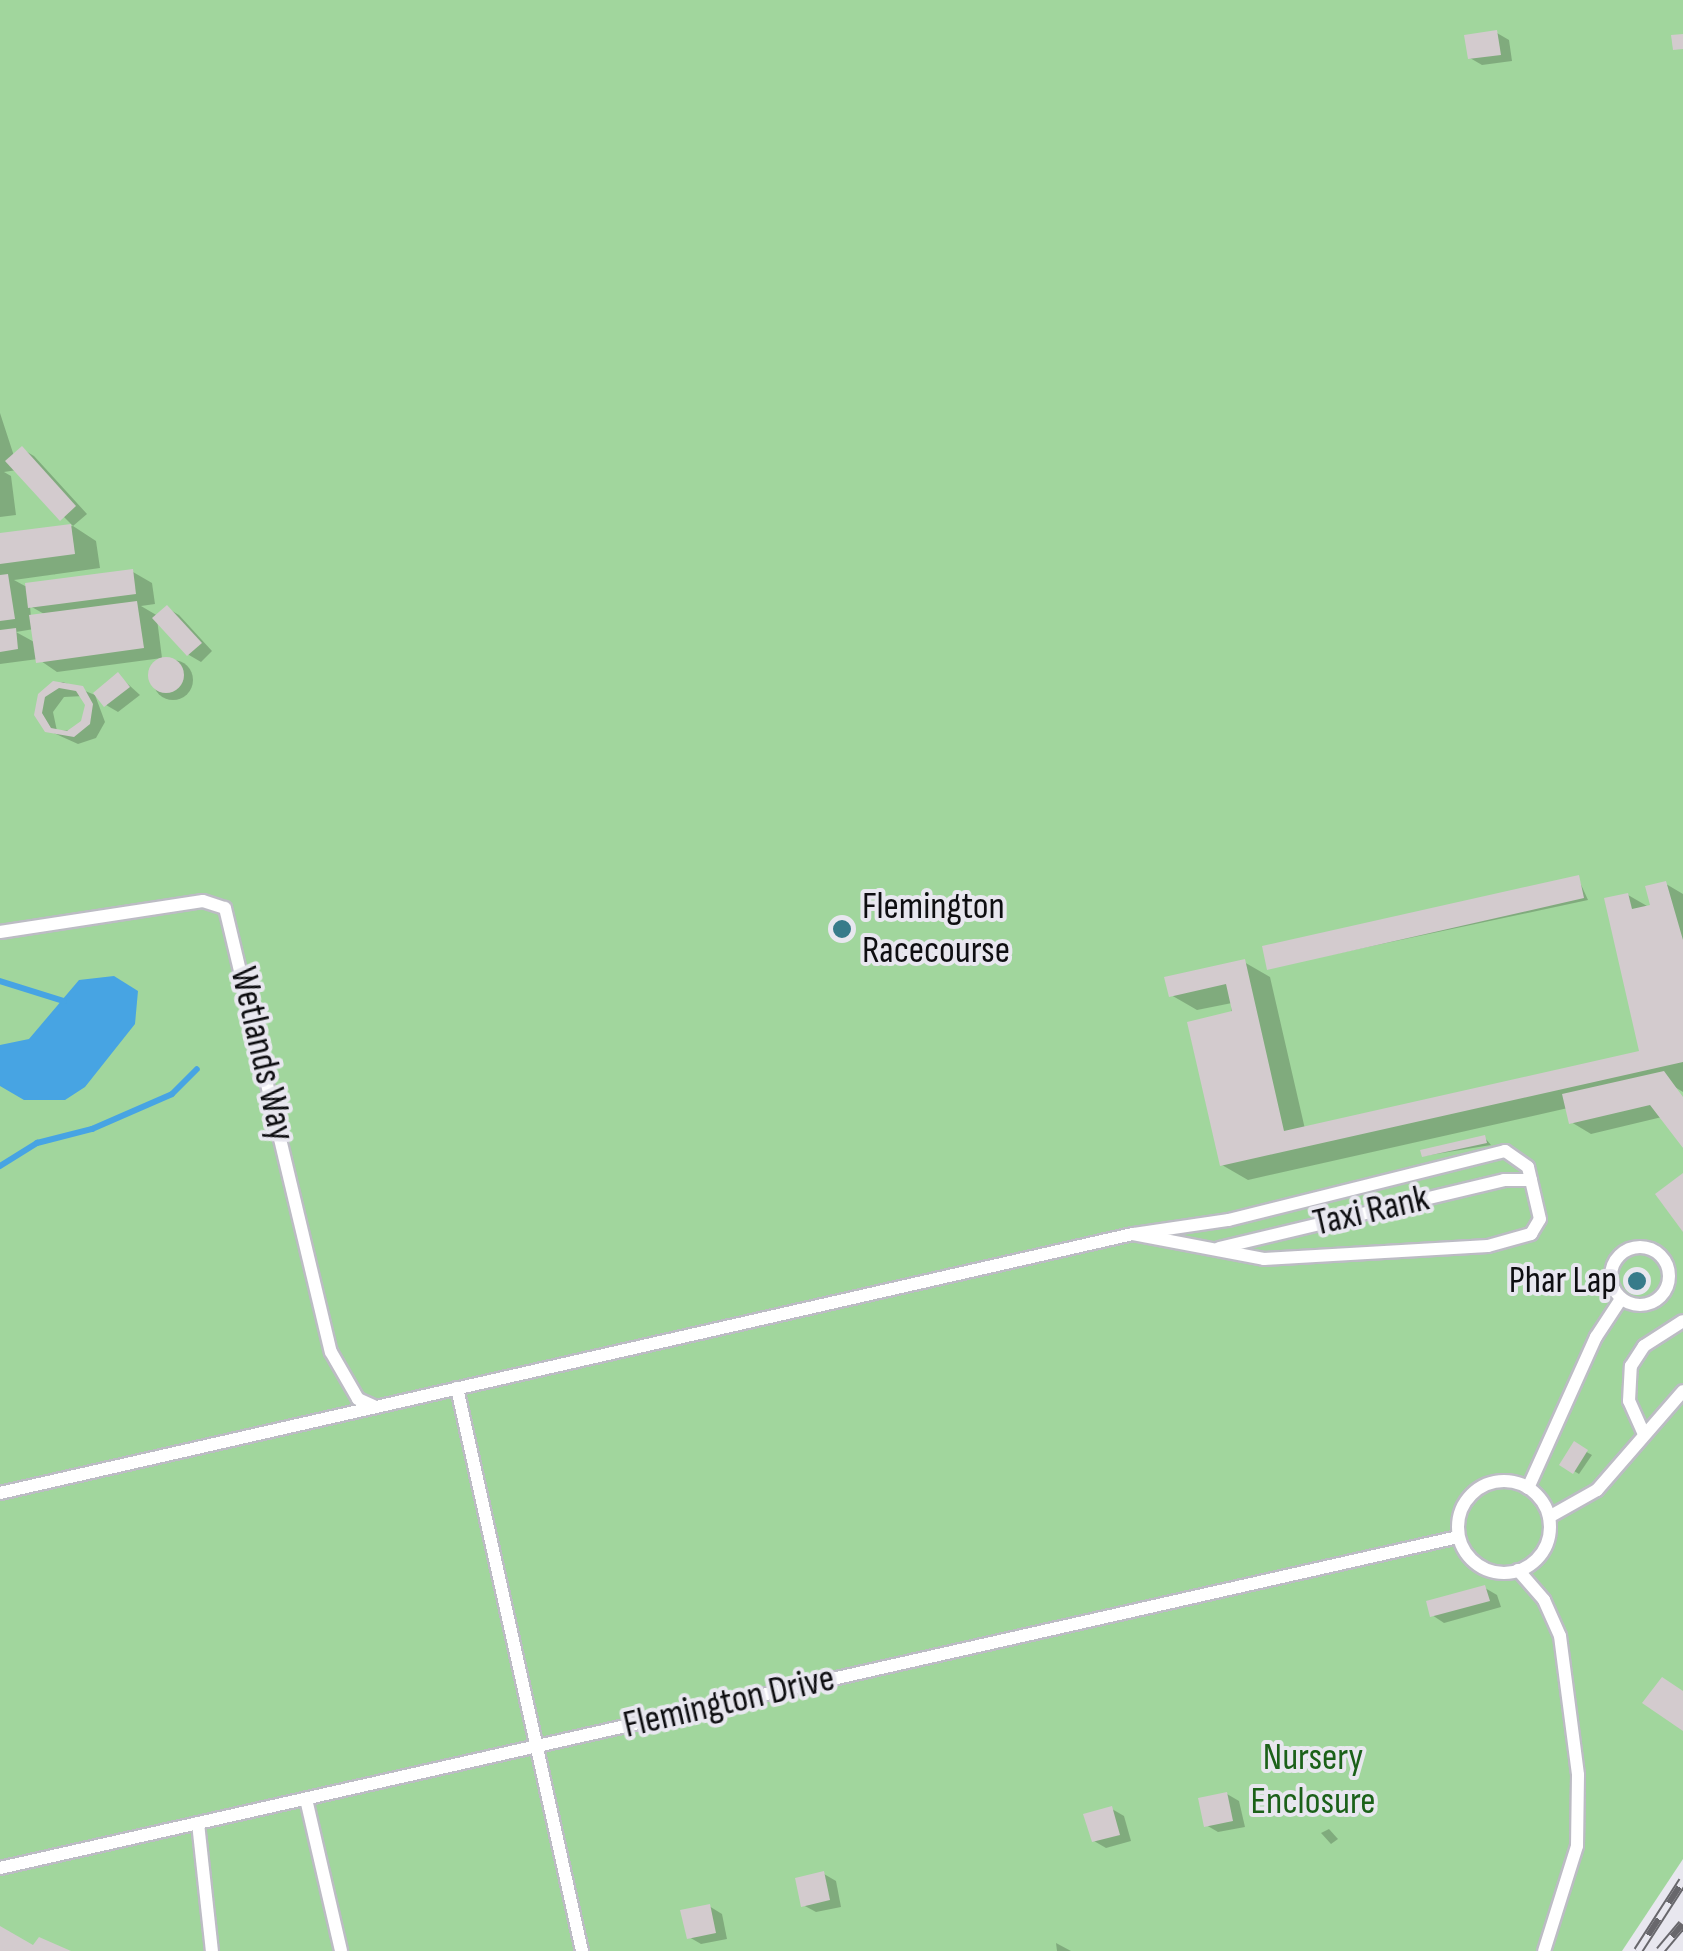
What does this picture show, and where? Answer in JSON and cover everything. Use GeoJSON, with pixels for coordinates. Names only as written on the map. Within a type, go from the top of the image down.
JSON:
{"type":"FeatureCollection","features":[{"type":"Feature","properties":{"kind":"lane","name":"Wetlands Way"},"geometry":{"type":"LineString","coordinates":[[0,932],[204,901],[225,908],[331,1352],[358,1399],[376,1407]]}},
{"type":"Feature","properties":{"kind":"lane"},"geometry":{"type":"LineString","coordinates":[[0,1493],[1132,1234],[1228,1220],[1505,1151],[1528,1166],[1540,1219],[1531,1234],[1488,1246],[1264,1259],[1132,1234]]}},
{"type":"Feature","properties":{"kind":"lane","name":"Taxi Rank"},"geometry":{"type":"LineString","coordinates":[[1212,1250],[1504,1180],[1531,1180]]}},
{"type":"Feature","properties":{"kind":"lane"},"geometry":{"type":"LineString","coordinates":[[1639,1246],[1658,1252],[1668,1268],[1663,1295],[1638,1306],[1621,1299],[1611,1282],[1614,1262],[1639,1246]]}},
{"type":"Feature","properties":{"kind":"lane"},"geometry":{"type":"LineString","coordinates":[[1528,1488],[1596,1337],[1621,1299]]}},
{"type":"Feature","properties":{"kind":"lane"},"geometry":{"type":"LineString","coordinates":[[1643,1432],[1629,1401],[1630,1366],[1644,1346],[1683,1321]]}},
{"type":"Feature","properties":{"kind":"lane"},"geometry":{"type":"LineString","coordinates":[[456,1388],[582,1951]]}},
{"type":"Feature","properties":{"kind":"lane"},"geometry":{"type":"LineString","coordinates":[[1548,1517],[1597,1490],[1643,1432],[1683,1391]]}},
{"type":"Feature","properties":{"kind":"lane"},"geometry":{"type":"LineString","coordinates":[[1500,1481],[1528,1488],[1548,1517],[1541,1554],[1518,1570],[1488,1570],[1458,1536],[1460,1512],[1475,1490],[1500,1481]]}},
{"type":"Feature","properties":{"kind":"lane","name":"Flemington Drive"},"geometry":{"type":"LineString","coordinates":[[0,1868],[1458,1536]]}},
{"type":"Feature","properties":{"kind":"lane"},"geometry":{"type":"LineString","coordinates":[[1518,1570],[1544,1600],[1560,1636],[1578,1775],[1577,1846],[1544,1951]]}},
{"type":"Feature","properties":{"kind":"lane"},"geometry":{"type":"LineString","coordinates":[[306,1799],[340,1951]]}},
{"type":"Feature","properties":{"kind":"lane"},"geometry":{"type":"LineString","coordinates":[[198,1824],[212,1951]]}},
{"type":"Feature","properties":{"kind":"green space","name":"Flemington Racecourse"},"geometry":{"type":"Polygon","coordinates":[[[0,0],[1683,0],[1683,1859],[1622,1951],[0,1951],[0,0]]]}},
{"type":"Feature","properties":{"kind":"water"},"geometry":{"type":"Polygon","coordinates":[[[114,976],[138,991],[135,1024],[85,1087],[65,1100],[24,1100],[0,1086],[0,1045],[29,1039],[79,980],[114,976]]]}},
{"type":"Feature","properties":{"kind":"building"},"geometry":{"type":"Polygon","coordinates":[[[1497,30],[1501,55],[1468,59],[1464,35],[1497,30]]]}},
{"type":"Feature","properties":{"kind":"building"},"geometry":{"type":"Polygon","coordinates":[[[1683,34],[1683,49],[1673,50],[1671,35],[1683,34]]]}},
{"type":"Feature","properties":{"kind":"building"},"geometry":{"type":"Polygon","coordinates":[[[22,446],[76,506],[60,521],[5,461],[22,446]]]}},
{"type":"Feature","properties":{"kind":"building"},"geometry":{"type":"Polygon","coordinates":[[[71,524],[75,554],[0,564],[0,533],[71,524]]]}},
{"type":"Feature","properties":{"kind":"building"},"geometry":{"type":"Polygon","coordinates":[[[133,569],[136,594],[28,608],[25,583],[133,569]]]}},
{"type":"Feature","properties":{"kind":"building"},"geometry":{"type":"Polygon","coordinates":[[[8,574],[15,619],[0,621],[0,575],[8,574]]]}},
{"type":"Feature","properties":{"kind":"building"},"geometry":{"type":"Polygon","coordinates":[[[137,601],[144,648],[36,663],[29,615],[137,601]]]}},
{"type":"Feature","properties":{"kind":"building"},"geometry":{"type":"Polygon","coordinates":[[[167,605],[202,643],[187,656],[152,618],[167,605]]]}},
{"type":"Feature","properties":{"kind":"building"},"geometry":{"type":"Polygon","coordinates":[[[16,628],[18,649],[0,652],[0,630],[16,628]]]}},
{"type":"Feature","properties":{"kind":"building"},"geometry":{"type":"Polygon","coordinates":[[[166,657],[179,662],[184,675],[179,688],[166,693],[153,688],[148,675],[153,662],[166,657]]]}},
{"type":"Feature","properties":{"kind":"building"},"geometry":{"type":"Polygon","coordinates":[[[118,672],[130,687],[104,707],[93,693],[118,672]]]}},
{"type":"Feature","properties":{"kind":"building"},"geometry":{"type":"Polygon","coordinates":[[[53,681],[83,686],[93,704],[90,724],[74,737],[45,732],[34,715],[38,694],[53,681]],[[59,688],[45,697],[42,713],[51,728],[67,731],[81,721],[85,705],[76,691],[59,688]]]}},
{"type":"Feature","properties":{"kind":"building"},"geometry":{"type":"Polygon","coordinates":[[[1579,875],[1584,898],[1267,970],[1262,946],[1579,875]]]}},
{"type":"Feature","properties":{"kind":"building"},"geometry":{"type":"Polygon","coordinates":[[[1666,881],[1683,940],[1683,1062],[1220,1166],[1187,1022],[1232,1011],[1226,984],[1169,997],[1164,977],[1245,959],[1284,1131],[1639,1051],[1604,898],[1628,893],[1632,909],[1650,905],[1645,886],[1666,881]]]}},
{"type":"Feature","properties":{"kind":"building"},"geometry":{"type":"Polygon","coordinates":[[[1664,1071],[1683,1097],[1683,1148],[1650,1105],[1569,1124],[1562,1094],[1664,1071]]]}},
{"type":"Feature","properties":{"kind":"building"},"geometry":{"type":"Polygon","coordinates":[[[1485,1135],[1487,1143],[1422,1157],[1420,1150],[1485,1135]]]}},
{"type":"Feature","properties":{"kind":"building"},"geometry":{"type":"Polygon","coordinates":[[[1683,1173],[1683,1232],[1655,1194],[1683,1173]]]}},
{"type":"Feature","properties":{"kind":"building"},"geometry":{"type":"Polygon","coordinates":[[[1574,1441],[1588,1450],[1573,1474],[1559,1465],[1574,1441]]]}},
{"type":"Feature","properties":{"kind":"building"},"geometry":{"type":"Polygon","coordinates":[[[1485,1585],[1490,1601],[1430,1617],[1426,1601],[1485,1585]]]}},
{"type":"Feature","properties":{"kind":"building"},"geometry":{"type":"Polygon","coordinates":[[[1662,1677],[1683,1691],[1683,1731],[1642,1703],[1662,1677]]]}},
{"type":"Feature","properties":{"kind":"building"},"geometry":{"type":"Polygon","coordinates":[[[1227,1792],[1233,1821],[1204,1827],[1198,1798],[1227,1792]]]}},
{"type":"Feature","properties":{"kind":"building"},"geometry":{"type":"Polygon","coordinates":[[[1112,1806],[1120,1835],[1092,1842],[1083,1814],[1112,1806]]]}},
{"type":"Feature","properties":{"kind":"building"},"geometry":{"type":"Polygon","coordinates":[[[824,1871],[830,1900],[801,1907],[795,1878],[824,1871]]]}},
{"type":"Feature","properties":{"kind":"building"},"geometry":{"type":"Polygon","coordinates":[[[710,1904],[716,1933],[687,1939],[680,1910],[710,1904]]]}},
{"type":"Feature","properties":{"kind":"building"},"geometry":{"type":"Polygon","coordinates":[[[0,1926],[33,1945],[39,1937],[71,1951],[0,1951],[0,1926]]]}},
{"type":"Feature","properties":{"kind":"waterway"},"geometry":{"type":"LineString","coordinates":[[0,981],[64,1001]]}},
{"type":"Feature","properties":{"kind":"waterway"},"geometry":{"type":"LineString","coordinates":[[0,1166],[37,1143],[92,1129],[172,1094],[197,1069]]}},
{"type":"Feature","properties":{"kind":"railway"},"geometry":{"type":"LineString","coordinates":[[1638,1951],[1683,1881]]}},
{"type":"Feature","properties":{"kind":"railway"},"geometry":{"type":"LineString","coordinates":[[1660,1951],[1683,1924]]}},
{"type":"Feature","properties":{"kind":"place","name":"Flemington Racecourse"},"geometry":{"type":"Point","coordinates":[842,929]}},
{"type":"Feature","properties":{"kind":"place","name":"Phar Lap"},"geometry":{"type":"Point","coordinates":[1637,1281]}},
{"type":"Feature","properties":{"kind":"park label","name":"Nursery Enclosure"},"geometry":{"type":"Point","coordinates":[1313,1780]}}]}
